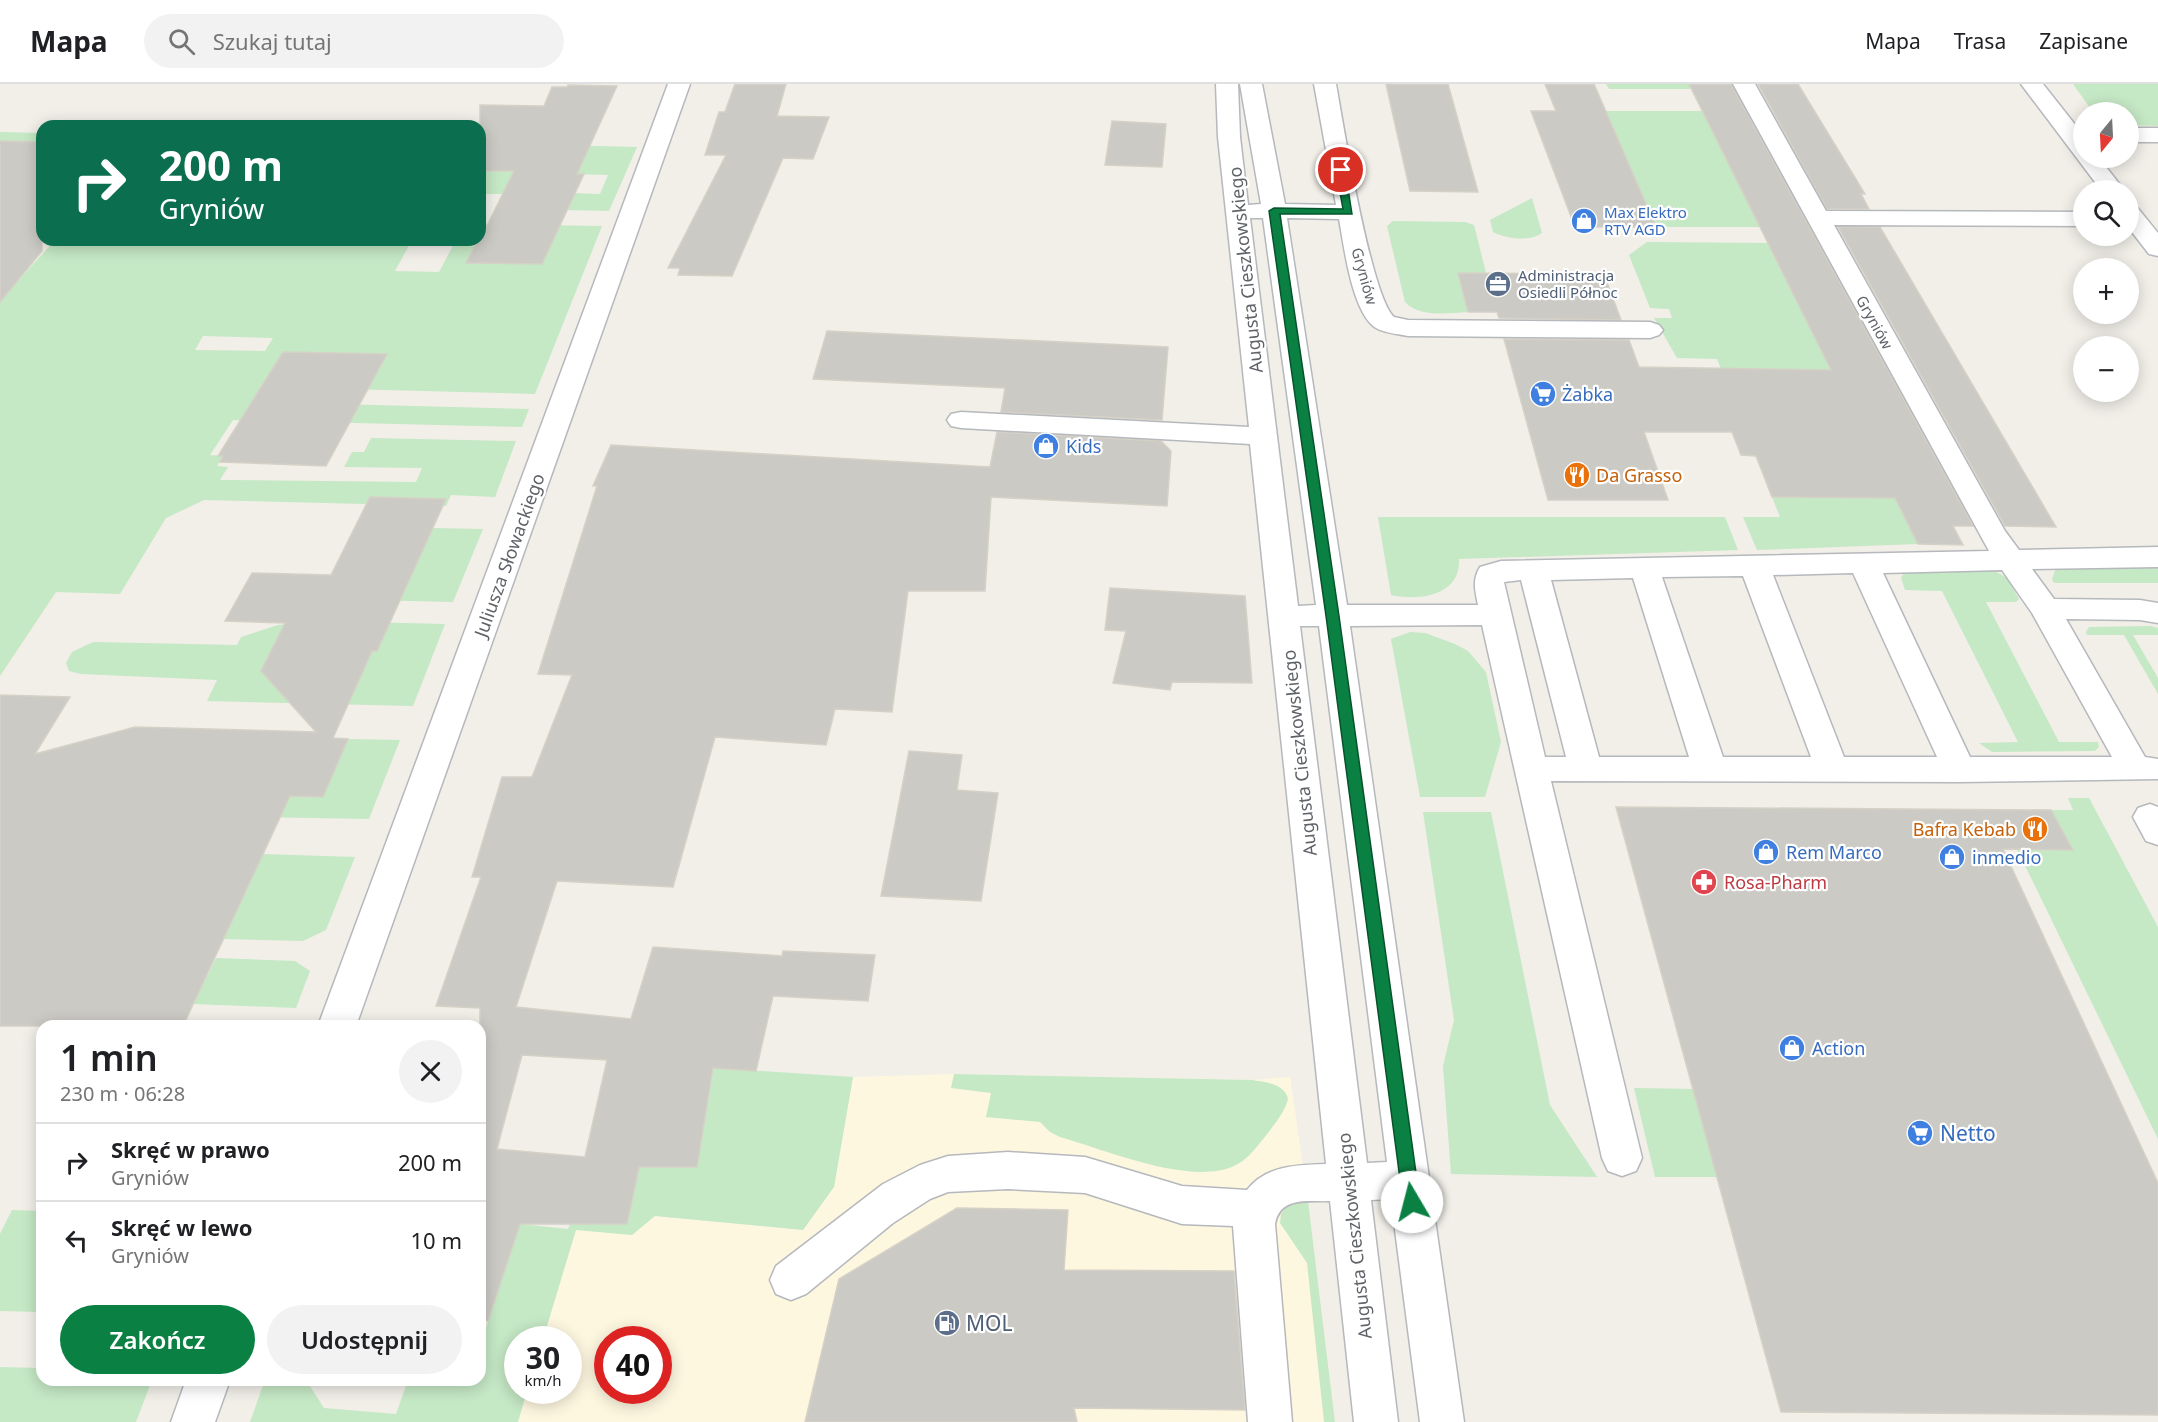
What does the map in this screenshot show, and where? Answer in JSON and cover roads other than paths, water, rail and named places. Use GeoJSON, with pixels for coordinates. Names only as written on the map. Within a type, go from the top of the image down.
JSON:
{"type":"FeatureCollection","features":[{"type":"Feature","properties":{"kind":"street","name":"Juliusza Słowackiego"},"geometry":{"type":"LineString","coordinates":[[339,1020],[679,84]]}},
{"type":"Feature","properties":{"kind":"street","name":"Augusta Cieszkowskiego"},"geometry":{"type":"LineString","coordinates":[[1227,84],[1226,108],[1376,1422]]}},
{"type":"Feature","properties":{"kind":"street","name":"Augusta Cieszkowskiego"},"geometry":{"type":"LineString","coordinates":[[1251,84],[1274,211],[1333,616],[1442,1422]]}},
{"type":"Feature","properties":{"kind":"street","name":"Gryniów"},"geometry":{"type":"LineString","coordinates":[[1325,84],[1348,212],[1370,298],[1380,319],[1389,324],[1408,328],[1650,330]]}},
{"type":"Feature","properties":{"kind":"street","name":"Gryniów"},"geometry":{"type":"LineString","coordinates":[[1744,84],[2008,559],[2045,609],[2146,769]]}},
{"type":"Feature","properties":{"kind":"street"},"geometry":{"type":"LineString","coordinates":[[2032,84],[2073,133]]}},
{"type":"Feature","properties":{"kind":"street"},"geometry":{"type":"LineString","coordinates":[[2139,135],[2158,135]]}},
{"type":"Feature","properties":{"kind":"street"},"geometry":{"type":"LineString","coordinates":[[2096,168],[2105,180]]}},
{"type":"Feature","properties":{"kind":"street"},"geometry":{"type":"LineString","coordinates":[[1238,211],[1348,212]]}},
{"type":"Feature","properties":{"kind":"street"},"geometry":{"type":"LineString","coordinates":[[1818,218],[2073,219]]}},
{"type":"Feature","properties":{"kind":"street"},"geometry":{"type":"LineString","coordinates":[[2139,226],[2158,249]]}},
{"type":"Feature","properties":{"kind":"street"},"geometry":{"type":"LineString","coordinates":[[961,420],[1264,436]]}},
{"type":"Feature","properties":{"kind":"street"},"geometry":{"type":"LineString","coordinates":[[1622,1158],[1533,769],[1495,615],[1489,582],[1491,574],[1500,570],[2158,557]]}},
{"type":"Feature","properties":{"kind":"street"},"geometry":{"type":"LineString","coordinates":[[1863,562],[1960,770]]}},
{"type":"Feature","properties":{"kind":"street"},"geometry":{"type":"LineString","coordinates":[[1754,564],[1832,769]]}},
{"type":"Feature","properties":{"kind":"street"},"geometry":{"type":"LineString","coordinates":[[1644,567],[1710,769]]}},
{"type":"Feature","properties":{"kind":"street"},"geometry":{"type":"LineString","coordinates":[[1533,570],[1586,770]]}},
{"type":"Feature","properties":{"kind":"street"},"geometry":{"type":"LineString","coordinates":[[2045,609],[2158,613]]}},
{"type":"Feature","properties":{"kind":"street"},"geometry":{"type":"LineString","coordinates":[[1284,616],[1495,615]]}},
{"type":"Feature","properties":{"kind":"street"},"geometry":{"type":"LineString","coordinates":[[1533,769],[2146,769]]}},
{"type":"Feature","properties":{"kind":"street"},"geometry":{"type":"LineString","coordinates":[[791,1280],[906,1192],[933,1178],[960,1172],[1085,1175],[1182,1205],[1257,1209]]}},
{"type":"Feature","properties":{"kind":"street"},"geometry":{"type":"LineString","coordinates":[[1270,1422],[1254,1246],[1257,1209],[1270,1192],[1288,1184],[1409,1180]]}},
{"type":"Feature","properties":{"kind":"street"},"geometry":{"type":"LineString","coordinates":[[193,1422],[206,1386]]}},
{"type":"Feature","properties":{"kind":"place","name":"Max Elektro RTV AGD"},"geometry":{"type":"Point","coordinates":[1584,221]}},
{"type":"Feature","properties":{"kind":"place","name":"Administracja Osiedli Północ"},"geometry":{"type":"Point","coordinates":[1498,284]}},
{"type":"Feature","properties":{"kind":"place","name":"Żabka"},"geometry":{"type":"Point","coordinates":[1543,394]}},
{"type":"Feature","properties":{"kind":"place","name":"Kids"},"geometry":{"type":"Point","coordinates":[1046,446]}},
{"type":"Feature","properties":{"kind":"place","name":"Da Grasso"},"geometry":{"type":"Point","coordinates":[1577,475]}},
{"type":"Feature","properties":{"kind":"place","name":"Bafra Kebab"},"geometry":{"type":"Point","coordinates":[2035,829]}},
{"type":"Feature","properties":{"kind":"place","name":"Rem Marco"},"geometry":{"type":"Point","coordinates":[1766,852]}},
{"type":"Feature","properties":{"kind":"place","name":"inmedio"},"geometry":{"type":"Point","coordinates":[1952,857]}},
{"type":"Feature","properties":{"kind":"place","name":"Rosa-Pharm"},"geometry":{"type":"Point","coordinates":[1704,882]}},
{"type":"Feature","properties":{"kind":"place","name":"Action"},"geometry":{"type":"Point","coordinates":[1792,1048]}},
{"type":"Feature","properties":{"kind":"place","name":"Netto"},"geometry":{"type":"Point","coordinates":[1920,1133]}},
{"type":"Feature","properties":{"kind":"place","name":"MOL"},"geometry":{"type":"Point","coordinates":[947,1323]}}]}
